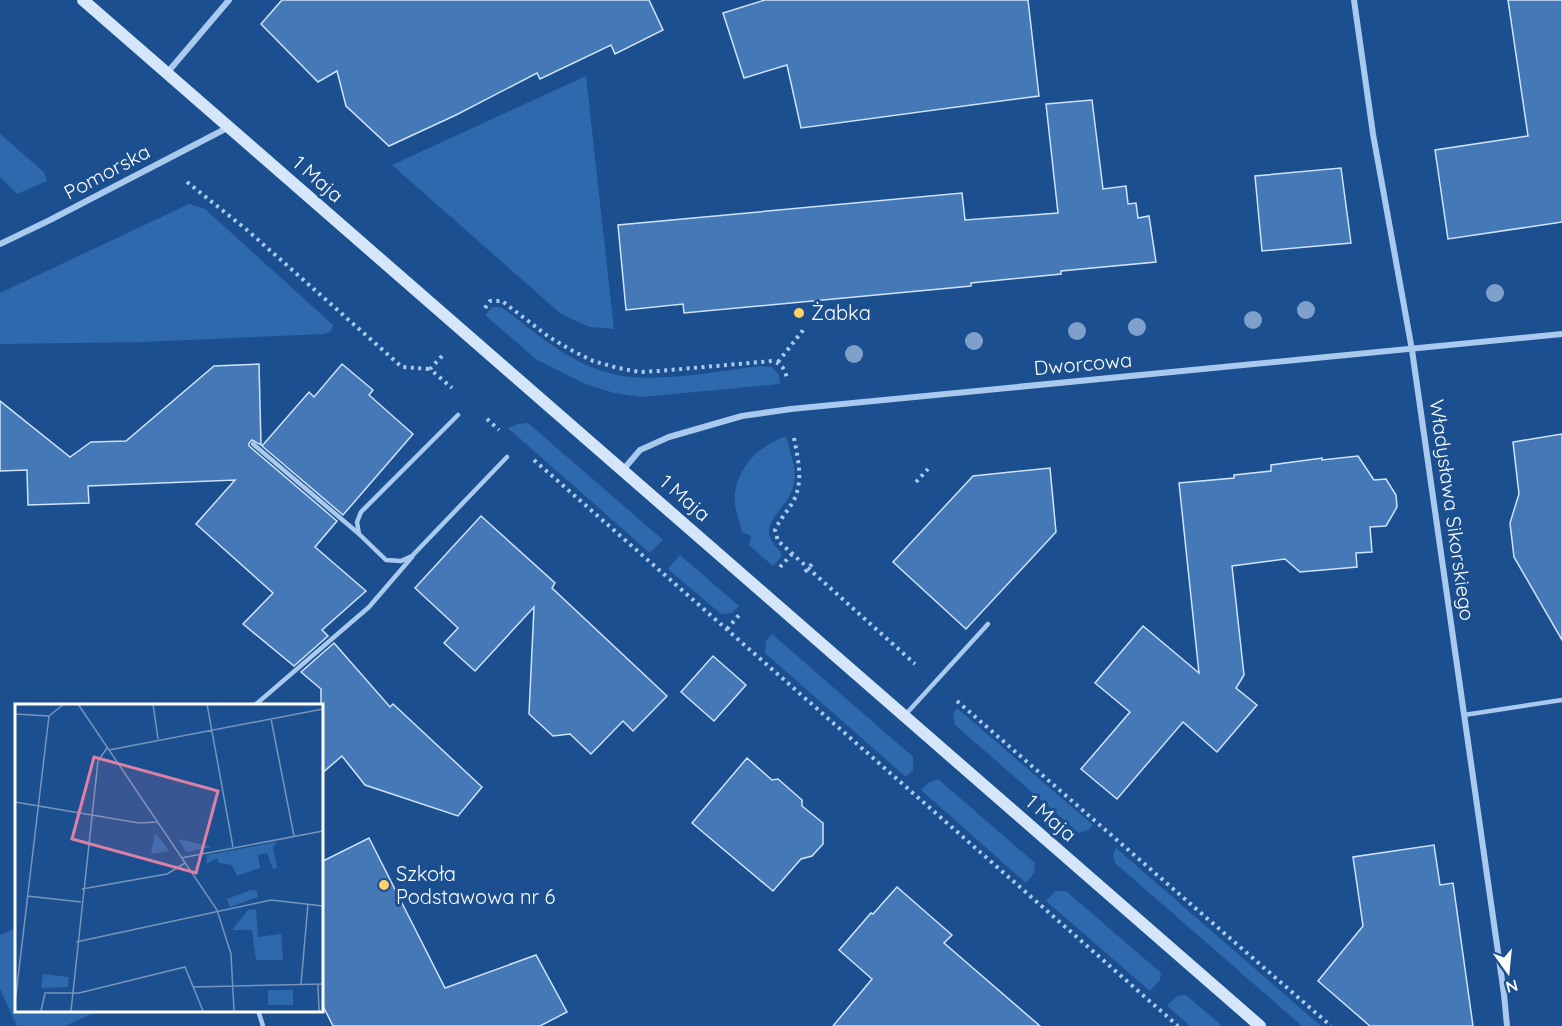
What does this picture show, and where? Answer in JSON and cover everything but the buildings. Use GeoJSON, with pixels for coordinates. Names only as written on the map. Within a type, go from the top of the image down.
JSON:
{"type":"FeatureCollection","features":[{"type":"Feature","properties":{"kind":"street","name":"1 Maja"},"geometry":{"type":"LineString","coordinates":[[83,0],[1260,1026]]}},
{"type":"Feature","properties":{"kind":"street"},"geometry":{"type":"LineString","coordinates":[[166,73],[229,0]]}},
{"type":"Feature","properties":{"kind":"street","name":"Władysława Sikorskiego"},"geometry":{"type":"LineString","coordinates":[[1354,0],[1373,134],[1412,350],[1507,1026]]}},
{"type":"Feature","properties":{"kind":"street","name":"Pomorska"},"geometry":{"type":"LineString","coordinates":[[0,244],[229,127]]}},
{"type":"Feature","properties":{"kind":"street","name":"Dworcowa"},"geometry":{"type":"LineString","coordinates":[[623,470],[640,450],[669,437],[742,416],[828,404],[1562,334]]}},
{"type":"Feature","properties":{"kind":"lane"},"geometry":{"type":"LineString","coordinates":[[359,534],[357,522],[362,512],[458,415]]}},
{"type":"Feature","properties":{"kind":"lane"},"geometry":{"type":"LineString","coordinates":[[253,444],[359,534],[386,560],[401,561],[412,556]]}},
{"type":"Feature","properties":{"kind":"lane"},"geometry":{"type":"LineString","coordinates":[[256,704],[369,608],[412,556],[507,457]]}},
{"type":"Feature","properties":{"kind":"lane"},"geometry":{"type":"LineString","coordinates":[[904,716],[988,624]]}},
{"type":"Feature","properties":{"kind":"lane"},"geometry":{"type":"LineString","coordinates":[[1464,715],[1562,700]]}},
{"type":"Feature","properties":{"kind":"lane"},"geometry":{"type":"LineString","coordinates":[[258,1011],[263,1026]]}},
{"type":"Feature","properties":{"kind":"path"},"geometry":{"type":"LineString","coordinates":[[187,182],[247,230],[402,367],[430,369],[457,393]]}},
{"type":"Feature","properties":{"kind":"path"},"geometry":{"type":"LineString","coordinates":[[481,312],[490,301],[502,301],[565,347],[594,361],[618,368],[640,372],[759,361],[778,362],[786,371],[787,384]]}},
{"type":"Feature","properties":{"kind":"path"},"geometry":{"type":"LineString","coordinates":[[778,362],[804,329]]}},
{"type":"Feature","properties":{"kind":"path"},"geometry":{"type":"LineString","coordinates":[[430,369],[447,351]]}},
{"type":"Feature","properties":{"kind":"path"},"geometry":{"type":"LineString","coordinates":[[484,416],[502,432]]}},
{"type":"Feature","properties":{"kind":"path"},"geometry":{"type":"LineString","coordinates":[[794,434],[800,482],[791,505],[775,530],[778,541],[807,571],[900,651]]}},
{"type":"Feature","properties":{"kind":"path"},"geometry":{"type":"LineString","coordinates":[[529,456],[1178,1026]]}},
{"type":"Feature","properties":{"kind":"path"},"geometry":{"type":"LineString","coordinates":[[916,482],[928,469]]}},
{"type":"Feature","properties":{"kind":"path"},"geometry":{"type":"LineString","coordinates":[[778,570],[792,554]]}},
{"type":"Feature","properties":{"kind":"path"},"geometry":{"type":"LineString","coordinates":[[807,571],[812,564]]}},
{"type":"Feature","properties":{"kind":"path"},"geometry":{"type":"LineString","coordinates":[[727,629],[744,610]]}},
{"type":"Feature","properties":{"kind":"path"},"geometry":{"type":"LineString","coordinates":[[960,704],[1331,1026]]}},
{"type":"Feature","properties":{"kind":"shaded area"},"geometry":{"type":"Polygon","coordinates":[[[586,76],[614,329],[589,327],[561,314],[392,165],[586,76]]]}},
{"type":"Feature","properties":{"kind":"shaded area"},"geometry":{"type":"Polygon","coordinates":[[[0,134],[44,172],[47,181],[17,194],[0,177],[0,134]]]}},
{"type":"Feature","properties":{"kind":"shaded area"},"geometry":{"type":"Polygon","coordinates":[[[189,204],[205,209],[333,325],[331,331],[325,334],[142,342],[0,344],[0,293],[189,204]]]}},
{"type":"Feature","properties":{"kind":"shaded area"},"geometry":{"type":"Polygon","coordinates":[[[492,307],[500,307],[507,311],[572,358],[601,371],[650,378],[760,366],[772,367],[779,375],[780,384],[641,397],[614,393],[585,384],[537,360],[485,315],[492,307]]]}},
{"type":"Feature","properties":{"kind":"shaded area"},"geometry":{"type":"Polygon","coordinates":[[[528,423],[663,540],[650,553],[508,428],[528,423]]]}},
{"type":"Feature","properties":{"kind":"shaded area"},"geometry":{"type":"Polygon","coordinates":[[[786,436],[793,460],[795,478],[791,493],[770,526],[769,533],[772,542],[781,552],[781,557],[773,566],[749,545],[750,535],[742,532],[735,504],[735,492],[749,461],[766,446],[786,436]]]}},
{"type":"Feature","properties":{"kind":"shaded area"},"geometry":{"type":"Polygon","coordinates":[[[680,555],[739,606],[732,613],[721,614],[668,569],[680,555]]]}},
{"type":"Feature","properties":{"kind":"shaded area"},"geometry":{"type":"Polygon","coordinates":[[[772,634],[913,757],[913,770],[906,777],[765,653],[766,641],[772,634]]]}},
{"type":"Feature","properties":{"kind":"shaded area"},"geometry":{"type":"Polygon","coordinates":[[[957,708],[1093,825],[1088,830],[1079,833],[955,725],[953,714],[957,708]]]}},
{"type":"Feature","properties":{"kind":"shaded area"},"geometry":{"type":"Polygon","coordinates":[[[938,779],[1035,863],[1034,873],[1026,883],[921,790],[928,783],[938,779]]]}},
{"type":"Feature","properties":{"kind":"shaded area"},"geometry":{"type":"Polygon","coordinates":[[[1116,848],[1321,1026],[1302,1026],[1115,863],[1113,854],[1116,848]]]}},
{"type":"Feature","properties":{"kind":"shaded area"},"geometry":{"type":"Polygon","coordinates":[[[1055,891],[1066,891],[1161,973],[1160,980],[1150,991],[1046,901],[1055,891]]]}},
{"type":"Feature","properties":{"kind":"shaded area"},"geometry":{"type":"Polygon","coordinates":[[[15,928],[15,1011],[99,1011],[65,1026],[17,1026],[0,989],[0,935],[15,928]]]}},
{"type":"Feature","properties":{"kind":"shaded area"},"geometry":{"type":"Polygon","coordinates":[[[1186,995],[1222,1026],[1190,1026],[1167,1006],[1177,996],[1186,995]]]}},
{"type":"Feature","properties":{"kind":"place","name":"Żabka"},"geometry":{"type":"Point","coordinates":[799,313]}},
{"type":"Feature","properties":{"kind":"place","name":"Szkoła Podstawowa nr 6"},"geometry":{"type":"Point","coordinates":[384,885]}}]}
